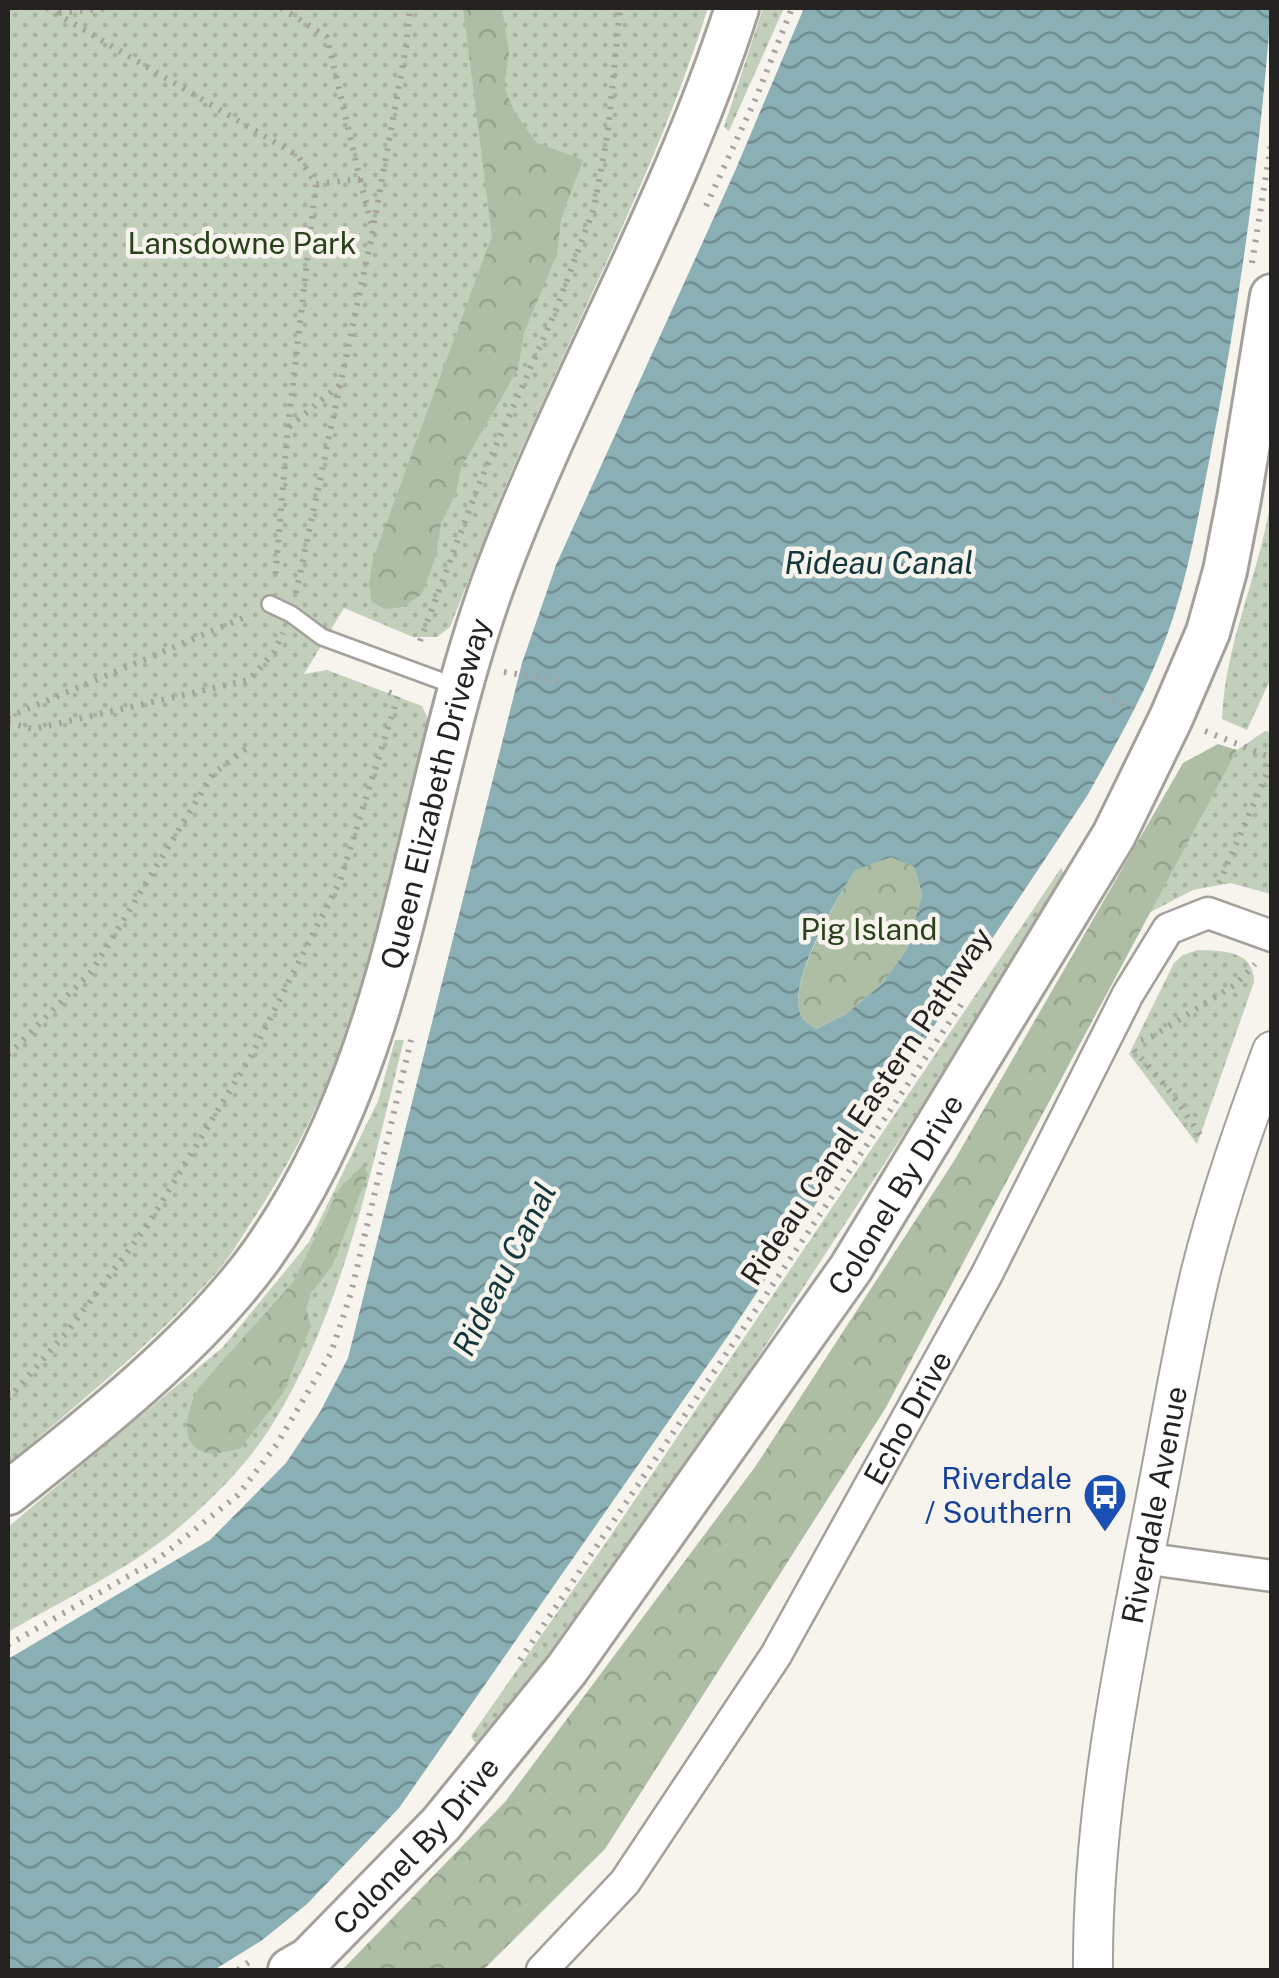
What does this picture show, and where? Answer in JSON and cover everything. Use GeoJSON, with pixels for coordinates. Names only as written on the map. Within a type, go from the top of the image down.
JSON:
{"type":"FeatureCollection","features":[{"type":"Feature","properties":{"kind":"main road","name":"Queen Elizabeth Driveway"},"geometry":{"type":"LineString","coordinates":[[8,1493],[154,1369],[232,1291],[260,1257],[314,1168],[348,1097],[386,989],[461,689],[510,539],[664,196],[720,60],[736,8]]}},
{"type":"Feature","properties":{"kind":"main road","name":"Colonel By Drive"},"geometry":{"type":"LineString","coordinates":[[278,1960],[309,1958],[441,1824],[568,1669],[851,1268],[1114,835],[1172,718],[1208,632],[1225,571],[1239,499],[1261,283]]}},
{"type":"Feature","properties":{"kind":"street"},"geometry":{"type":"LineString","coordinates":[[1208,912],[1272,936]]}},
{"type":"Feature","properties":{"kind":"street","name":"Echo Drive"},"geometry":{"type":"LineString","coordinates":[[542,1970],[625,1882],[776,1655],[987,1274],[1128,994],[1168,928],[1208,912]]}},
{"type":"Feature","properties":{"kind":"street","name":"Riverdale Avenue"},"geometry":{"type":"LineString","coordinates":[[1093,1970],[1096,1859],[1106,1774],[1142,1558],[1200,1276],[1234,1158],[1272,1051]]}},
{"type":"Feature","properties":{"kind":"street"},"geometry":{"type":"LineString","coordinates":[[1142,1558],[1272,1576]]}},
{"type":"Feature","properties":{"kind":"lane"},"geometry":{"type":"LineString","coordinates":[[270,604],[292,614],[322,637],[461,689]]}},
{"type":"Feature","properties":{"kind":"path"},"geometry":{"type":"LineString","coordinates":[[8,720],[231,626],[270,604],[316,184],[298,156],[46,8]]}},
{"type":"Feature","properties":{"kind":"path"},"geometry":{"type":"LineString","coordinates":[[57,13],[112,8]]}},
{"type":"Feature","properties":{"kind":"path"},"geometry":{"type":"LineString","coordinates":[[281,8],[327,37],[373,230]]}},
{"type":"Feature","properties":{"kind":"path"},"geometry":{"type":"LineString","coordinates":[[8,720],[34,730],[249,680],[274,652],[292,614],[343,382],[410,8]]}},
{"type":"Feature","properties":{"kind":"path"},"geometry":{"type":"LineString","coordinates":[[420,641],[479,484],[556,310],[594,208],[608,132],[620,8]]}},
{"type":"Feature","properties":{"kind":"path"},"geometry":{"type":"LineString","coordinates":[[1261,283],[1272,138]]}},
{"type":"Feature","properties":{"kind":"path"},"geometry":{"type":"LineString","coordinates":[[316,184],[360,179]]}},
{"type":"Feature","properties":{"kind":"path"},"geometry":{"type":"LineString","coordinates":[[288,428],[343,382]]}},
{"type":"Feature","properties":{"kind":"path"},"geometry":{"type":"LineString","coordinates":[[505,672],[560,681]]}},
{"type":"Feature","properties":{"kind":"path"},"geometry":{"type":"LineString","coordinates":[[8,1399],[66,1332],[147,1226],[252,1056],[288,989],[330,904],[356,838],[398,696],[381,689]]}},
{"type":"Feature","properties":{"kind":"path"},"geometry":{"type":"LineString","coordinates":[[1102,696],[1143,713]]}},
{"type":"Feature","properties":{"kind":"path"},"geometry":{"type":"LineString","coordinates":[[1208,732],[1272,760],[1208,912]]}},
{"type":"Feature","properties":{"kind":"path"},"geometry":{"type":"LineString","coordinates":[[8,1055],[92,971],[213,774],[247,748]]}},
{"type":"Feature","properties":{"kind":"path"},"geometry":{"type":"LineString","coordinates":[[1234,1158],[1204,1141],[1168,1090],[1128,1044],[1153,1036],[1236,984],[1256,964]]}},
{"type":"Feature","properties":{"kind":"path","name":"Rideau Canal Eastern Pathway"},"geometry":{"type":"LineString","coordinates":[[510,1676],[968,994]]}},
{"type":"Feature","properties":{"kind":"path"},"geometry":{"type":"LineString","coordinates":[[238,1970],[278,1960]]}},
{"type":"Feature","properties":{"kind":"green space","name":"Lansdowne Park"},"geometry":{"type":"Polygon","coordinates":[[[8,8],[708,8],[646,174],[514,466],[450,627],[437,637],[413,637],[344,608],[304,674],[327,670],[422,706],[428,719],[385,914],[344,1041],[319,1102],[289,1161],[220,1268],[141,1349],[8,1464],[8,8]]]}},
{"type":"Feature","properties":{"kind":"green space"},"geometry":{"type":"Polygon","coordinates":[[[463,8],[502,8],[509,53],[504,87],[515,113],[537,143],[583,160],[561,219],[557,254],[524,333],[518,369],[461,468],[422,594],[403,607],[385,609],[372,602],[369,585],[373,559],[492,236],[463,8]]]}},
{"type":"Feature","properties":{"kind":"green space"},"geometry":{"type":"Polygon","coordinates":[[[763,8],[784,8],[729,131],[724,127],[763,8]]]}},
{"type":"Feature","properties":{"kind":"green space"},"geometry":{"type":"Polygon","coordinates":[[[1271,499],[1271,678],[1247,730],[1222,719],[1229,663],[1271,499]]]}},
{"type":"Feature","properties":{"kind":"green space"},"geometry":{"type":"Polygon","coordinates":[[[1265,731],[1271,732],[1271,894],[1230,883],[1193,890],[1147,914],[1237,750],[1265,731]]]}},
{"type":"Feature","properties":{"kind":"green space"},"geometry":{"type":"Polygon","coordinates":[[[1218,744],[1237,750],[885,1409],[605,1849],[483,1970],[342,1970],[505,1802],[755,1467],[954,1161],[1183,763],[1218,744]]]}},
{"type":"Feature","properties":{"kind":"green space","name":"Pig Island"},"geometry":{"type":"Polygon","coordinates":[[[891,856],[914,867],[922,894],[907,949],[882,984],[846,1014],[816,1029],[803,1019],[799,1005],[800,987],[815,944],[855,869],[891,856]]]}},
{"type":"Feature","properties":{"kind":"green space"},"geometry":{"type":"Polygon","coordinates":[[[1061,868],[1064,874],[920,1109],[662,1504],[590,1603],[486,1735],[475,1743],[471,1736],[1061,868]]]}},
{"type":"Feature","properties":{"kind":"green space"},"geometry":{"type":"Polygon","coordinates":[[[1198,950],[1227,952],[1243,958],[1253,971],[1254,982],[1197,1144],[1129,1054],[1174,963],[1198,950]]]}},
{"type":"Feature","properties":{"kind":"green space"},"geometry":{"type":"Polygon","coordinates":[[[395,1040],[404,1040],[336,1289],[295,1384],[270,1428],[227,1482],[159,1543],[8,1632],[8,1527],[223,1347],[309,1242],[378,1101],[395,1040]]]}},
{"type":"Feature","properties":{"kind":"green space"},"geometry":{"type":"Polygon","coordinates":[[[363,1165],[368,1174],[332,1266],[311,1293],[306,1308],[311,1326],[283,1393],[240,1449],[212,1453],[198,1449],[191,1442],[187,1424],[200,1386],[294,1281],[339,1189],[363,1165]]]}},
{"type":"Feature","properties":{"kind":"water","name":"Rideau Canal"},"geometry":{"type":"Polygon","coordinates":[[[804,8],[1271,8],[1255,173],[1222,392],[1191,551],[1160,653],[1087,796],[730,1333],[399,1808],[307,1904],[261,1941],[214,1970],[8,1970],[8,1659],[210,1540],[286,1463],[320,1412],[348,1358],[522,663],[556,565],[735,171],[804,8]],[[891,857],[855,870],[847,883],[815,943],[800,987],[803,1019],[816,1029],[846,1014],[882,984],[907,949],[922,894],[914,867],[891,857]]]}},
{"type":"Feature","properties":{"kind":"place","name":"Riverdale / Southern"},"geometry":{"type":"Point","coordinates":[1105,1533]}}]}
